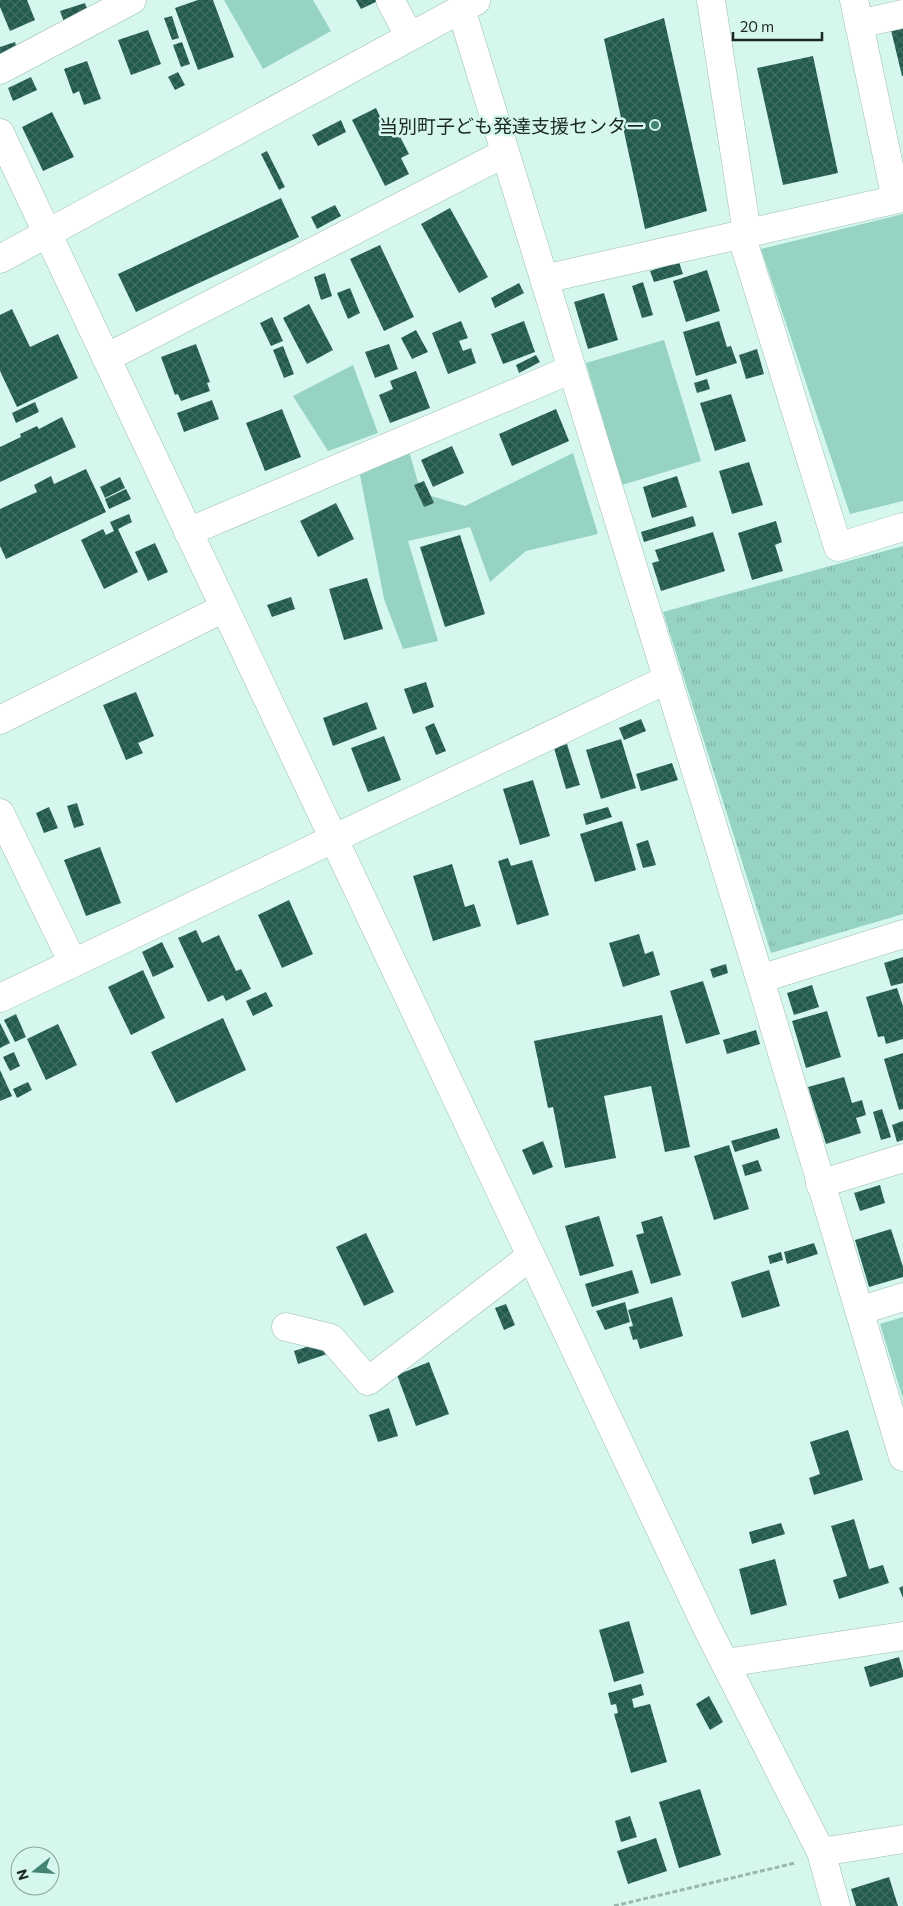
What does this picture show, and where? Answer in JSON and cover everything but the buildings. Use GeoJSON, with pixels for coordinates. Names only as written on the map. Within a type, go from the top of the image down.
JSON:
{"type":"FeatureCollection","features":[{"type":"Feature","properties":{"kind":"street"},"geometry":{"type":"LineString","coordinates":[[0,70],[132,0]]}},
{"type":"Feature","properties":{"kind":"street"},"geometry":{"type":"LineString","coordinates":[[390,0],[410,37]]}},
{"type":"Feature","properties":{"kind":"street"},"geometry":{"type":"LineString","coordinates":[[710,0],[744,234],[838,547],[903,527]]}},
{"type":"Feature","properties":{"kind":"street"},"geometry":{"type":"LineString","coordinates":[[0,259],[469,4],[505,153],[760,978],[903,1458]]}},
{"type":"Feature","properties":{"kind":"street"},"geometry":{"type":"LineString","coordinates":[[544,279],[899,198],[856,12],[903,14]]}},
{"type":"Feature","properties":{"kind":"street"},"geometry":{"type":"LineString","coordinates":[[0,133],[725,1664],[821,1852],[836,1906]]}},
{"type":"Feature","properties":{"kind":"street"},"geometry":{"type":"LineString","coordinates":[[106,358],[505,153]]}},
{"type":"Feature","properties":{"kind":"street"},"geometry":{"type":"LineString","coordinates":[[188,532],[572,369]]}},
{"type":"Feature","properties":{"kind":"street"},"geometry":{"type":"LineString","coordinates":[[0,720],[224,608]]}},
{"type":"Feature","properties":{"kind":"street"},"geometry":{"type":"LineString","coordinates":[[0,998],[668,679]]}},
{"type":"Feature","properties":{"kind":"street"},"geometry":{"type":"LineString","coordinates":[[0,813],[74,963]]}},
{"type":"Feature","properties":{"kind":"street"},"geometry":{"type":"LineString","coordinates":[[760,978],[903,934]]}},
{"type":"Feature","properties":{"kind":"street"},"geometry":{"type":"LineString","coordinates":[[820,1184],[903,1158]]}},
{"type":"Feature","properties":{"kind":"street"},"geometry":{"type":"LineString","coordinates":[[286,1327],[331,1338],[368,1381],[531,1256]]}},
{"type":"Feature","properties":{"kind":"street"},"geometry":{"type":"LineString","coordinates":[[858,1311],[903,1297]]}},
{"type":"Feature","properties":{"kind":"street"},"geometry":{"type":"LineString","coordinates":[[725,1664],[903,1636]]}},
{"type":"Feature","properties":{"kind":"street"},"geometry":{"type":"LineString","coordinates":[[821,1852],[903,1839]]}},
{"type":"Feature","properties":{"kind":"path"},"geometry":{"type":"LineString","coordinates":[[614,1906],[788,1866],[821,1852]]}},
{"type":"Feature","properties":{"kind":"green space"},"geometry":{"type":"Polygon","coordinates":[[[224,0],[313,0],[331,31],[263,69],[224,0]]]}},
{"type":"Feature","properties":{"kind":"green space"},"geometry":{"type":"Polygon","coordinates":[[[903,214],[903,501],[850,514],[761,249],[903,214]]]}},
{"type":"Feature","properties":{"kind":"green space"},"geometry":{"type":"Polygon","coordinates":[[[664,340],[701,461],[622,485],[586,363],[664,340]]]}},
{"type":"Feature","properties":{"kind":"green space"},"geometry":{"type":"Polygon","coordinates":[[[353,365],[378,433],[328,451],[293,396],[353,365]]]}},
{"type":"Feature","properties":{"kind":"green space"},"geometry":{"type":"Polygon","coordinates":[[[409,451],[421,493],[465,506],[573,453],[598,534],[526,551],[490,582],[470,527],[408,541],[438,641],[403,649],[384,599],[360,475],[409,451]]]}},
{"type":"Feature","properties":{"kind":"green space"},"geometry":{"type":"Polygon","coordinates":[[[903,546],[903,914],[771,953],[663,612],[903,546]]]}},
{"type":"Feature","properties":{"kind":"green space"},"geometry":{"type":"Polygon","coordinates":[[[903,1317],[903,1399],[880,1324],[903,1317]]]}},
{"type":"Feature","properties":{"kind":"place","name":"当別町子ども発達支援センター"},"geometry":{"type":"Point","coordinates":[655,125]}}]}
